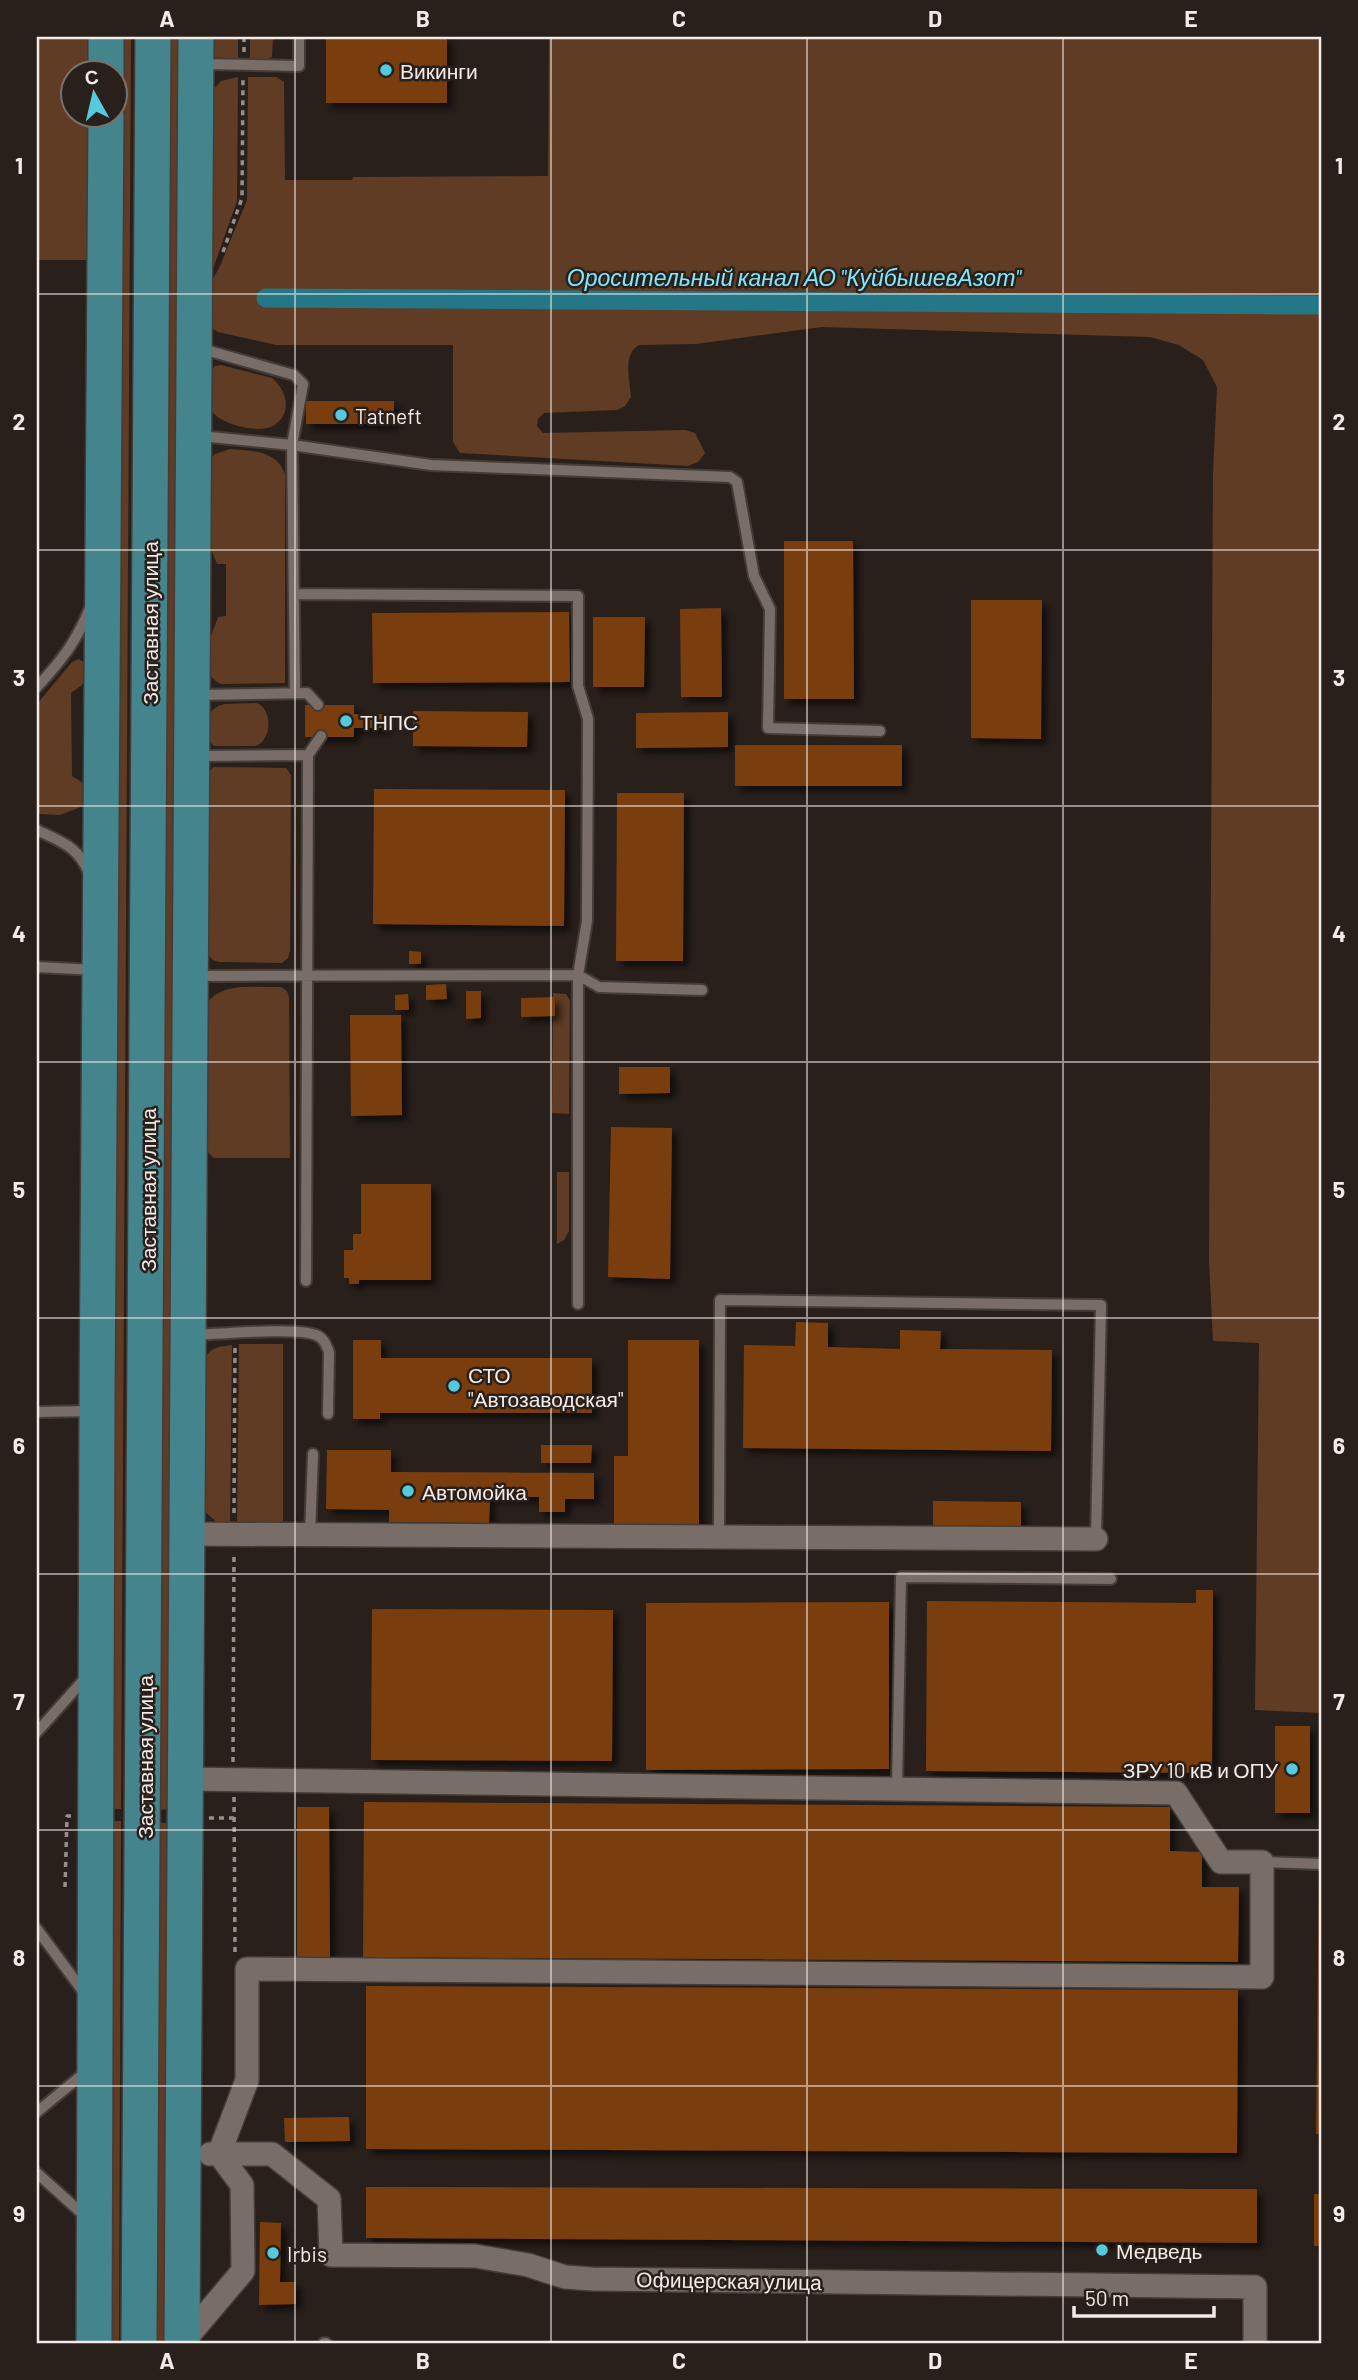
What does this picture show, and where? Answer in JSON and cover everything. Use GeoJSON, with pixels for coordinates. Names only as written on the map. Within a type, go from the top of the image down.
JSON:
{"type":"FeatureCollection","features":[{"type":"Feature","properties":{"kind":"main road"},"geometry":{"type":"LineString","coordinates":[[106,37],[106,60]]}},
{"type":"Feature","properties":{"kind":"main road","name":"Заставная улица"},"geometry":{"type":"LineString","coordinates":[[139,2343],[153,37]]}},
{"type":"Feature","properties":{"kind":"main road","name":"Заставная улица"},"geometry":{"type":"LineString","coordinates":[[182,2343],[195,50]]}},
{"type":"Feature","properties":{"kind":"main road","name":"Заставная улица"},"geometry":{"type":"LineString","coordinates":[[94,2343],[97,1411],[103,924],[102,723],[106,546],[106,130]]}},
{"type":"Feature","properties":{"kind":"main road"},"geometry":{"type":"LineString","coordinates":[[106,306],[151,304]]}},
{"type":"Feature","properties":{"kind":"street"},"geometry":{"type":"LineString","coordinates":[[187,1534],[1096,1538]]}},
{"type":"Feature","properties":{"kind":"street"},"geometry":{"type":"LineString","coordinates":[[186,1779],[1176,1793],[1221,1862],[1262,1862],[1262,1977],[247,1969],[247,2080],[219,2154]]}},
{"type":"Feature","properties":{"kind":"street"},"geometry":{"type":"LineString","coordinates":[[183,2154],[219,2154]]}},
{"type":"Feature","properties":{"kind":"street"},"geometry":{"type":"LineString","coordinates":[[182,2343],[243,2271],[242,2185],[219,2154]]}},
{"type":"Feature","properties":{"kind":"street","name":"Офицерская улица"},"geometry":{"type":"LineString","coordinates":[[219,2154],[272,2154],[329,2199],[331,2255],[475,2256],[528,2265],[565,2277],[592,2279],[1255,2287],[1255,2343]]}},
{"type":"Feature","properties":{"kind":"lane"},"geometry":{"type":"LineString","coordinates":[[195,50],[244,66],[299,66],[299,37]]}},
{"type":"Feature","properties":{"kind":"lane"},"geometry":{"type":"LineString","coordinates":[[194,347],[294,375],[303,384],[292,445],[295,693]]}},
{"type":"Feature","properties":{"kind":"lane"},"geometry":{"type":"LineString","coordinates":[[193,436],[292,445],[431,465],[730,477],[737,482],[754,576],[770,609],[768,728],[880,731]]}},
{"type":"Feature","properties":{"kind":"lane"},"geometry":{"type":"LineString","coordinates":[[37,687],[67,654],[79,635],[94,601],[106,546]]}},
{"type":"Feature","properties":{"kind":"lane"},"geometry":{"type":"LineString","coordinates":[[295,594],[578,596],[578,686],[588,719],[587,921],[578,975],[578,1304]]}},
{"type":"Feature","properties":{"kind":"lane"},"geometry":{"type":"LineString","coordinates":[[192,695],[307,693],[318,705]]}},
{"type":"Feature","properties":{"kind":"lane"},"geometry":{"type":"LineString","coordinates":[[306,1281],[308,755],[321,736]]}},
{"type":"Feature","properties":{"kind":"lane"},"geometry":{"type":"LineString","coordinates":[[191,756],[308,755]]}},
{"type":"Feature","properties":{"kind":"lane"},"geometry":{"type":"LineString","coordinates":[[37,830],[72,848],[82,857],[89,872],[103,924]]}},
{"type":"Feature","properties":{"kind":"lane"},"geometry":{"type":"LineString","coordinates":[[37,967],[102,970]]}},
{"type":"Feature","properties":{"kind":"lane"},"geometry":{"type":"LineString","coordinates":[[190,976],[578,975],[599,987],[702,990]]}},
{"type":"Feature","properties":{"kind":"lane"},"geometry":{"type":"LineString","coordinates":[[719,1536],[720,1300],[1101,1305],[1096,1538]]}},
{"type":"Feature","properties":{"kind":"lane"},"geometry":{"type":"LineString","coordinates":[[188,1335],[297,1332],[319,1336],[326,1343],[329,1352],[328,1414]]}},
{"type":"Feature","properties":{"kind":"lane"},"geometry":{"type":"LineString","coordinates":[[37,1412],[97,1411]]}},
{"type":"Feature","properties":{"kind":"lane"},"geometry":{"type":"LineString","coordinates":[[310,1535],[313,1454]]}},
{"type":"Feature","properties":{"kind":"lane"},"geometry":{"type":"LineString","coordinates":[[897,1789],[901,1577],[1111,1579]]}},
{"type":"Feature","properties":{"kind":"lane"},"geometry":{"type":"LineString","coordinates":[[37,1731],[97,1665]]}},
{"type":"Feature","properties":{"kind":"lane"},"geometry":{"type":"LineString","coordinates":[[1262,1862],[1321,1864]]}},
{"type":"Feature","properties":{"kind":"lane"},"geometry":{"type":"LineString","coordinates":[[37,1929],[96,2008]]}},
{"type":"Feature","properties":{"kind":"lane"},"geometry":{"type":"LineString","coordinates":[[37,2112],[96,2063]]}},
{"type":"Feature","properties":{"kind":"lane"},"geometry":{"type":"LineString","coordinates":[[37,2173],[95,2225]]}},
{"type":"Feature","properties":{"kind":"path"},"geometry":{"type":"LineString","coordinates":[[221,256],[242,198],[244,37]]}},
{"type":"Feature","properties":{"kind":"path"},"geometry":{"type":"LineString","coordinates":[[235,1334],[235,1956],[247,1969]]}},
{"type":"Feature","properties":{"kind":"path"},"geometry":{"type":"LineString","coordinates":[[65,1887],[66,1815],[80,1815]]}},
{"type":"Feature","properties":{"kind":"path"},"geometry":{"type":"LineString","coordinates":[[200,1818],[234,1818]]}},
{"type":"Feature","properties":{"kind":"shaded area"},"geometry":{"type":"Polygon","coordinates":[[[37,37],[92,37],[91,60],[60,60],[60,130],[91,130],[88,260],[37,260],[37,37]]]}},
{"type":"Feature","properties":{"kind":"shaded area"},"geometry":{"type":"Polygon","coordinates":[[[121,37],[131,37],[121,1809],[110,1809],[120,130],[130,130],[130,60],[121,60],[121,37]]]}},
{"type":"Feature","properties":{"kind":"shaded area"},"geometry":{"type":"Polygon","coordinates":[[[170,37],[181,37],[171,1809],[159,1810],[170,37]]]}},
{"type":"Feature","properties":{"kind":"shaded area"},"geometry":{"type":"Polygon","coordinates":[[[211,37],[238,37],[238,61],[215,57],[212,53],[211,37]]]}},
{"type":"Feature","properties":{"kind":"shaded area"},"geometry":{"type":"Polygon","coordinates":[[[250,37],[273,37],[272,57],[266,60],[250,60],[250,37]]]}},
{"type":"Feature","properties":{"kind":"shaded area"},"geometry":{"type":"Polygon","coordinates":[[[549,37],[1321,37],[1321,1713],[1255,1710],[1259,1343],[1213,1341],[1209,1261],[1213,474],[1217,387],[1203,360],[1179,345],[1150,337],[822,327],[696,344],[639,345],[630,355],[631,397],[625,406],[617,410],[544,413],[538,419],[537,426],[543,433],[685,430],[695,433],[705,453],[698,462],[688,466],[460,453],[453,442],[453,345],[276,345],[218,332],[205,325],[206,292],[220,266],[247,200],[248,77],[276,77],[284,82],[285,180],[548,176],[549,37]]]}},
{"type":"Feature","properties":{"kind":"shaded area"},"geometry":{"type":"Polygon","coordinates":[[[238,77],[237,201],[208,283],[212,91],[221,81],[238,77]]]}},
{"type":"Feature","properties":{"kind":"shaded area"},"geometry":{"type":"Polygon","coordinates":[[[221,365],[272,378],[285,396],[283,417],[271,427],[256,429],[230,423],[215,415],[208,402],[208,373],[215,366],[221,365]]]}},
{"type":"Feature","properties":{"kind":"shaded area"},"geometry":{"type":"Polygon","coordinates":[[[230,449],[255,451],[269,456],[276,460],[285,474],[285,683],[221,684],[208,671],[206,663],[218,617],[226,616],[226,564],[217,564],[206,537],[207,462],[215,454],[230,449]]]}},
{"type":"Feature","properties":{"kind":"shaded area"},"geometry":{"type":"Polygon","coordinates":[[[79,659],[86,664],[86,674],[82,685],[71,693],[72,776],[85,784],[86,805],[60,815],[37,814],[37,704],[72,662],[79,659]]]}},
{"type":"Feature","properties":{"kind":"shaded area"},"geometry":{"type":"Polygon","coordinates":[[[257,703],[266,712],[268,731],[256,746],[214,746],[208,740],[209,713],[218,706],[257,703]]]}},
{"type":"Feature","properties":{"kind":"shaded area"},"geometry":{"type":"Polygon","coordinates":[[[214,767],[286,768],[291,775],[290,951],[288,958],[282,963],[219,962],[213,960],[204,950],[207,773],[214,767]]]}},
{"type":"Feature","properties":{"kind":"shaded area"},"geometry":{"type":"Polygon","coordinates":[[[281,987],[287,991],[289,997],[290,1158],[214,1158],[205,1150],[204,1007],[211,998],[228,989],[281,987]]]}},
{"type":"Feature","properties":{"kind":"shaded area"},"geometry":{"type":"Polygon","coordinates":[[[553,993],[566,994],[570,1000],[569,1114],[552,1113],[553,993]]]}},
{"type":"Feature","properties":{"kind":"shaded area"},"geometry":{"type":"Polygon","coordinates":[[[557,1172],[569,1172],[569,1231],[564,1240],[557,1244],[557,1172]]]}},
{"type":"Feature","properties":{"kind":"shaded area"},"geometry":{"type":"Polygon","coordinates":[[[239,1344],[283,1344],[281,1524],[237,1523],[239,1344]]]}},
{"type":"Feature","properties":{"kind":"shaded area"},"geometry":{"type":"Polygon","coordinates":[[[232,1345],[230,1526],[219,1524],[204,1511],[202,1364],[213,1349],[232,1345]]]}},
{"type":"Feature","properties":{"kind":"shaded area"},"geometry":{"type":"Polygon","coordinates":[[[110,1821],[121,1821],[119,2343],[107,2343],[110,1821]]]}},
{"type":"Feature","properties":{"kind":"shaded area"},"geometry":{"type":"Polygon","coordinates":[[[159,1823],[170,1823],[168,2343],[157,2343],[159,1823]]]}},
{"type":"Feature","properties":{"kind":"building","name":"Викинги"},"geometry":{"type":"Polygon","coordinates":[[[326,37],[447,37],[447,103],[326,103],[326,37]]]}},
{"type":"Feature","properties":{"kind":"building"},"geometry":{"type":"Polygon","coordinates":[[[306,401],[394,401],[394,424],[306,424],[306,401]]]}},
{"type":"Feature","properties":{"kind":"building"},"geometry":{"type":"Polygon","coordinates":[[[784,541],[853,541],[854,699],[784,699],[784,541]]]}},
{"type":"Feature","properties":{"kind":"building"},"geometry":{"type":"Polygon","coordinates":[[[971,600],[1042,600],[1041,739],[971,738],[971,600]]]}},
{"type":"Feature","properties":{"kind":"building"},"geometry":{"type":"Polygon","coordinates":[[[721,608],[722,697],[681,697],[680,609],[721,608]]]}},
{"type":"Feature","properties":{"kind":"building"},"geometry":{"type":"Polygon","coordinates":[[[569,612],[570,682],[373,683],[372,613],[569,612]]]}},
{"type":"Feature","properties":{"kind":"building"},"geometry":{"type":"Polygon","coordinates":[[[593,617],[645,617],[644,687],[593,687],[593,617]]]}},
{"type":"Feature","properties":{"kind":"building","name":"ТНПС"},"geometry":{"type":"Polygon","coordinates":[[[305,705],[354,705],[354,714],[387,714],[387,728],[354,728],[354,737],[305,737],[305,705]]]}},
{"type":"Feature","properties":{"kind":"building"},"geometry":{"type":"Polygon","coordinates":[[[413,711],[528,712],[527,747],[413,746],[413,711]]]}},
{"type":"Feature","properties":{"kind":"building"},"geometry":{"type":"Polygon","coordinates":[[[728,712],[728,747],[636,748],[636,713],[728,712]]]}},
{"type":"Feature","properties":{"kind":"building"},"geometry":{"type":"Polygon","coordinates":[[[735,745],[902,745],[902,786],[735,786],[735,745]]]}},
{"type":"Feature","properties":{"kind":"building"},"geometry":{"type":"Polygon","coordinates":[[[374,789],[565,790],[564,926],[373,924],[374,789]]]}},
{"type":"Feature","properties":{"kind":"building"},"geometry":{"type":"Polygon","coordinates":[[[617,793],[684,793],[683,961],[616,961],[617,793]]]}},
{"type":"Feature","properties":{"kind":"building"},"geometry":{"type":"Polygon","coordinates":[[[409,951],[421,952],[421,964],[409,964],[409,951]]]}},
{"type":"Feature","properties":{"kind":"building"},"geometry":{"type":"Polygon","coordinates":[[[446,984],[447,999],[426,1000],[426,985],[446,984]]]}},
{"type":"Feature","properties":{"kind":"building"},"geometry":{"type":"Polygon","coordinates":[[[466,991],[481,991],[481,1018],[466,1019],[466,991]]]}},
{"type":"Feature","properties":{"kind":"building"},"geometry":{"type":"Polygon","coordinates":[[[408,994],[409,1010],[395,1010],[395,995],[408,994]]]}},
{"type":"Feature","properties":{"kind":"building"},"geometry":{"type":"Polygon","coordinates":[[[555,997],[555,1016],[521,1017],[521,998],[555,997]]]}},
{"type":"Feature","properties":{"kind":"building"},"geometry":{"type":"Polygon","coordinates":[[[350,1015],[401,1015],[402,1115],[351,1116],[350,1015]]]}},
{"type":"Feature","properties":{"kind":"building"},"geometry":{"type":"Polygon","coordinates":[[[619,1067],[670,1067],[670,1093],[619,1094],[619,1067]]]}},
{"type":"Feature","properties":{"kind":"building"},"geometry":{"type":"Polygon","coordinates":[[[611,1127],[672,1128],[670,1279],[608,1277],[611,1127]]]}},
{"type":"Feature","properties":{"kind":"building"},"geometry":{"type":"Polygon","coordinates":[[[361,1184],[431,1184],[431,1280],[359,1280],[359,1284],[349,1284],[349,1278],[344,1278],[344,1250],[353,1250],[353,1234],[361,1234],[361,1184]]]}},
{"type":"Feature","properties":{"kind":"building"},"geometry":{"type":"Polygon","coordinates":[[[796,1322],[828,1323],[828,1347],[900,1349],[900,1330],[941,1331],[940,1349],[1052,1350],[1051,1451],[743,1448],[744,1345],[795,1346],[796,1322]]]}},
{"type":"Feature","properties":{"kind":"building","name":"СТО \"Автозаводская\""},"geometry":{"type":"Polygon","coordinates":[[[353,1340],[381,1340],[381,1358],[592,1358],[592,1413],[380,1413],[380,1419],[353,1419],[353,1340]]]}},
{"type":"Feature","properties":{"kind":"building"},"geometry":{"type":"Polygon","coordinates":[[[628,1340],[699,1340],[699,1530],[614,1530],[614,1456],[628,1456],[628,1340]]]}},
{"type":"Feature","properties":{"kind":"building"},"geometry":{"type":"Polygon","coordinates":[[[541,1445],[592,1445],[591,1463],[541,1463],[541,1445]]]}},
{"type":"Feature","properties":{"kind":"building","name":"Автомойка"},"geometry":{"type":"Polygon","coordinates":[[[327,1450],[391,1450],[391,1472],[594,1473],[594,1499],[565,1499],[565,1512],[539,1512],[539,1497],[490,1497],[489,1523],[389,1522],[389,1510],[326,1509],[327,1450]]]}},
{"type":"Feature","properties":{"kind":"building"},"geometry":{"type":"Polygon","coordinates":[[[933,1501],[1021,1502],[1021,1526],[933,1526],[933,1501]]]}},
{"type":"Feature","properties":{"kind":"building"},"geometry":{"type":"Polygon","coordinates":[[[1196,1590],[1213,1590],[1212,1773],[926,1771],[927,1601],[1196,1603],[1196,1590]]]}},
{"type":"Feature","properties":{"kind":"building"},"geometry":{"type":"Polygon","coordinates":[[[889,1602],[889,1769],[646,1770],[646,1603],[889,1602]]]}},
{"type":"Feature","properties":{"kind":"building"},"geometry":{"type":"Polygon","coordinates":[[[372,1609],[613,1610],[612,1761],[371,1760],[372,1609]]]}},
{"type":"Feature","properties":{"kind":"building","name":"ЗРУ 10 кВ и ОПУ"},"geometry":{"type":"Polygon","coordinates":[[[1275,1726],[1310,1726],[1310,1813],[1275,1813],[1275,1726]]]}},
{"type":"Feature","properties":{"kind":"building"},"geometry":{"type":"Polygon","coordinates":[[[364,1802],[1170,1807],[1170,1851],[1202,1852],[1202,1887],[1239,1887],[1238,1962],[363,1957],[364,1802]]]}},
{"type":"Feature","properties":{"kind":"building"},"geometry":{"type":"Polygon","coordinates":[[[297,1807],[329,1807],[330,1957],[297,1957],[297,1807]]]}},
{"type":"Feature","properties":{"kind":"building"},"geometry":{"type":"Polygon","coordinates":[[[1319,1878],[1321,2134],[1316,2134],[1319,1878]]]}},
{"type":"Feature","properties":{"kind":"building"},"geometry":{"type":"Polygon","coordinates":[[[366,1986],[1238,1990],[1237,2153],[366,2149],[366,1986]]]}},
{"type":"Feature","properties":{"kind":"building"},"geometry":{"type":"Polygon","coordinates":[[[349,2117],[350,2141],[285,2142],[284,2118],[349,2117]]]}},
{"type":"Feature","properties":{"kind":"building"},"geometry":{"type":"Polygon","coordinates":[[[366,2187],[1257,2189],[1257,2243],[366,2238],[366,2187]]]}},
{"type":"Feature","properties":{"kind":"building"},"geometry":{"type":"Polygon","coordinates":[[[1314,2194],[1321,2194],[1321,2246],[1314,2246],[1314,2194]]]}},
{"type":"Feature","properties":{"kind":"building"},"geometry":{"type":"Polygon","coordinates":[[[260,2222],[281,2223],[280,2282],[296,2282],[296,2304],[259,2305],[260,2222]]]}},
{"type":"Feature","properties":{"kind":"waterway","name":"Оросительный канал АО \"КуйбышевАзот\""},"geometry":{"type":"LineString","coordinates":[[266,298],[1321,305]]}},
{"type":"Feature","properties":{"kind":"place","name":"Викинги"},"geometry":{"type":"Point","coordinates":[386,70]}},
{"type":"Feature","properties":{"kind":"place","name":"Tatneft"},"geometry":{"type":"Point","coordinates":[341,415]}},
{"type":"Feature","properties":{"kind":"place","name":"ТНПС"},"geometry":{"type":"Point","coordinates":[346,721]}},
{"type":"Feature","properties":{"kind":"place","name":"СТО \"Автозаводская\""},"geometry":{"type":"Point","coordinates":[454,1386]}},
{"type":"Feature","properties":{"kind":"place","name":"Автомойка"},"geometry":{"type":"Point","coordinates":[408,1491]}},
{"type":"Feature","properties":{"kind":"place","name":"ЗРУ 10 кВ и ОПУ"},"geometry":{"type":"Point","coordinates":[1292,1769]}},
{"type":"Feature","properties":{"kind":"place","name":"Медведь"},"geometry":{"type":"Point","coordinates":[1102,2250]}},
{"type":"Feature","properties":{"kind":"place","name":"Irbis"},"geometry":{"type":"Point","coordinates":[273,2253]}}]}
